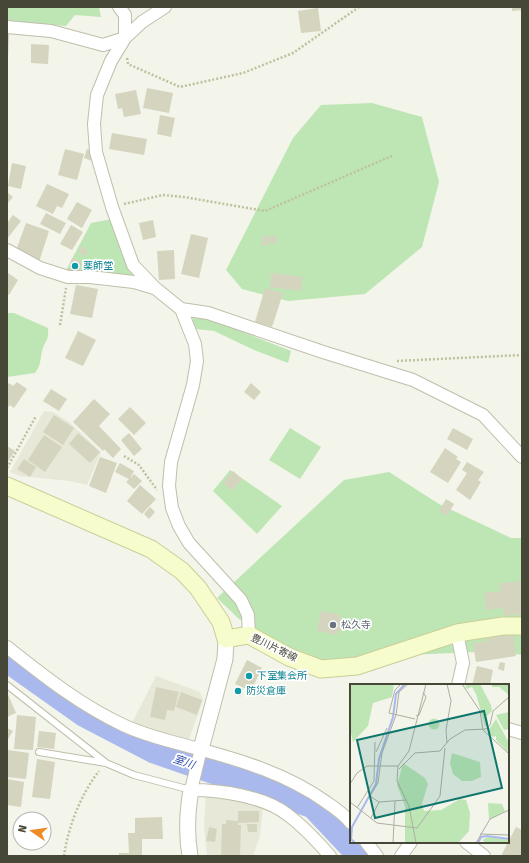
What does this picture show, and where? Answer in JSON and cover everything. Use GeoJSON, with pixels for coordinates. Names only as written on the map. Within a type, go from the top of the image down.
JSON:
{"type":"FeatureCollection","features":[{"type":"Feature","properties":{"kind":"main road"},"geometry":{"type":"LineString","coordinates":[[7,486],[151,549],[182,571],[198,588],[221,622],[226,639]]}},
{"type":"Feature","properties":{"kind":"main road","name":"豊川片寄線"},"geometry":{"type":"LineString","coordinates":[[226,639],[249,635],[289,657],[321,669],[357,666],[457,633],[503,626],[522,626]]}},
{"type":"Feature","properties":{"kind":"street"},"geometry":{"type":"LineString","coordinates":[[119,7],[125,15],[125,38]]}},
{"type":"Feature","properties":{"kind":"street"},"geometry":{"type":"LineString","coordinates":[[165,7],[142,22],[125,38],[111,61],[97,95],[94,124],[96,152],[112,207],[133,265],[155,288],[180,309],[195,344],[197,361],[193,385],[171,462],[169,486],[172,508],[179,526],[189,543],[241,600],[248,615],[250,626],[249,635]]}},
{"type":"Feature","properties":{"kind":"street"},"geometry":{"type":"LineString","coordinates":[[7,27],[51,31],[103,45],[125,38]]}},
{"type":"Feature","properties":{"kind":"street"},"geometry":{"type":"LineString","coordinates":[[7,250],[40,268],[68,277],[90,277],[134,282],[155,288]]}},
{"type":"Feature","properties":{"kind":"street"},"geometry":{"type":"LineString","coordinates":[[180,309],[208,313],[413,380],[482,415],[522,457]]}},
{"type":"Feature","properties":{"kind":"street"},"geometry":{"type":"LineString","coordinates":[[457,633],[463,663],[458,684]]}},
{"type":"Feature","properties":{"kind":"street"},"geometry":{"type":"LineString","coordinates":[[190,856],[186,837],[187,815],[191,790],[226,659],[226,639]]}},
{"type":"Feature","properties":{"kind":"street"},"geometry":{"type":"LineString","coordinates":[[7,647],[56,685],[89,708],[146,735],[267,770],[310,791],[346,816],[350,822]]}},
{"type":"Feature","properties":{"kind":"street"},"geometry":{"type":"LineString","coordinates":[[509,729],[522,733]]}},
{"type":"Feature","properties":{"kind":"street"},"geometry":{"type":"LineString","coordinates":[[191,790],[208,790],[256,799],[287,814],[312,836],[330,856]]}},
{"type":"Feature","properties":{"kind":"street"},"geometry":{"type":"LineString","coordinates":[[367,843],[377,856]]}},
{"type":"Feature","properties":{"kind":"street"},"geometry":{"type":"LineString","coordinates":[[400,856],[410,843]]}},
{"type":"Feature","properties":{"kind":"street"},"geometry":{"type":"LineString","coordinates":[[467,843],[484,856]]}},
{"type":"Feature","properties":{"kind":"lane"},"geometry":{"type":"LineString","coordinates":[[7,685],[106,763]]}},
{"type":"Feature","properties":{"kind":"lane"},"geometry":{"type":"LineString","coordinates":[[39,752],[106,763],[134,775],[191,790]]}},
{"type":"Feature","properties":{"kind":"path"},"geometry":{"type":"LineString","coordinates":[[125,38],[128,64],[180,87],[243,73],[294,53],[358,7]]}},
{"type":"Feature","properties":{"kind":"path"},"geometry":{"type":"LineString","coordinates":[[112,207],[163,195],[184,197],[264,211],[394,155]]}},
{"type":"Feature","properties":{"kind":"path"},"geometry":{"type":"LineString","coordinates":[[60,325],[68,277]]}},
{"type":"Feature","properties":{"kind":"path"},"geometry":{"type":"LineString","coordinates":[[374,368],[402,360],[522,354]]}},
{"type":"Feature","properties":{"kind":"path"},"geometry":{"type":"LineString","coordinates":[[7,468],[36,416]]}},
{"type":"Feature","properties":{"kind":"path"},"geometry":{"type":"LineString","coordinates":[[124,456],[139,465],[172,508]]}},
{"type":"Feature","properties":{"kind":"path"},"geometry":{"type":"LineString","coordinates":[[64,856],[66,841],[85,792],[106,763]]}},
{"type":"Feature","properties":{"kind":"shaded area"},"geometry":{"type":"Polygon","coordinates":[[[44,411],[53,412],[69,422],[101,452],[87,485],[70,481],[20,476],[10,472],[44,411]]]}},
{"type":"Feature","properties":{"kind":"shaded area"},"geometry":{"type":"Polygon","coordinates":[[[156,676],[200,692],[203,700],[188,742],[148,731],[132,723],[156,676]]]}},
{"type":"Feature","properties":{"kind":"shaded area"},"geometry":{"type":"Polygon","coordinates":[[[206,794],[253,802],[263,807],[260,836],[253,856],[207,856],[204,825],[206,794]]]}},
{"type":"Feature","properties":{"kind":"green space"},"geometry":{"type":"Polygon","coordinates":[[[7,7],[99,7],[101,17],[75,15],[66,26],[7,22],[7,7]]]}},
{"type":"Feature","properties":{"kind":"green space"},"geometry":{"type":"Polygon","coordinates":[[[372,103],[422,117],[439,182],[422,247],[365,294],[288,301],[242,289],[226,270],[293,138],[321,105],[372,103]]]}},
{"type":"Feature","properties":{"kind":"green space"},"geometry":{"type":"Polygon","coordinates":[[[112,219],[137,275],[134,278],[64,274],[91,223],[112,219]]]}},
{"type":"Feature","properties":{"kind":"green space"},"geometry":{"type":"Polygon","coordinates":[[[7,313],[14,313],[48,328],[47,339],[35,373],[7,377],[7,313]]]}},
{"type":"Feature","properties":{"kind":"green space"},"geometry":{"type":"Polygon","coordinates":[[[195,316],[207,318],[291,351],[288,363],[254,350],[214,331],[196,329],[192,321],[195,316]]]}},
{"type":"Feature","properties":{"kind":"green space"},"geometry":{"type":"Polygon","coordinates":[[[290,428],[321,447],[300,479],[269,460],[290,428]]]}},
{"type":"Feature","properties":{"kind":"green space"},"geometry":{"type":"Polygon","coordinates":[[[230,470],[282,506],[257,534],[213,491],[230,470]]]}},
{"type":"Feature","properties":{"kind":"green space"},"geometry":{"type":"Polygon","coordinates":[[[389,472],[439,504],[511,538],[522,538],[522,655],[498,651],[408,655],[352,676],[306,660],[239,619],[217,598],[344,480],[389,472]]]}},
{"type":"Feature","properties":{"kind":"building"},"geometry":{"type":"Polygon","coordinates":[[[512,7],[522,7],[522,10],[512,11],[512,7]]]}},
{"type":"Feature","properties":{"kind":"building"},"geometry":{"type":"Polygon","coordinates":[[[318,8],[321,31],[301,33],[298,11],[318,8]]]}},
{"type":"Feature","properties":{"kind":"building"},"geometry":{"type":"Polygon","coordinates":[[[7,34],[9,34],[8,60],[7,60],[7,34]]]}},
{"type":"Feature","properties":{"kind":"building"},"geometry":{"type":"Polygon","coordinates":[[[31,44],[49,45],[48,64],[31,63],[31,44]]]}},
{"type":"Feature","properties":{"kind":"building"},"geometry":{"type":"Polygon","coordinates":[[[147,88],[173,93],[169,113],[143,108],[147,88]]]}},
{"type":"Feature","properties":{"kind":"building"},"geometry":{"type":"Polygon","coordinates":[[[136,90],[141,114],[124,117],[122,108],[118,109],[115,94],[136,90]]]}},
{"type":"Feature","properties":{"kind":"building"},"geometry":{"type":"Polygon","coordinates":[[[160,115],[175,118],[171,137],[157,134],[160,115]]]}},
{"type":"Feature","properties":{"kind":"building"},"geometry":{"type":"Polygon","coordinates":[[[112,133],[147,139],[144,155],[109,149],[112,133]]]}},
{"type":"Feature","properties":{"kind":"building"},"geometry":{"type":"Polygon","coordinates":[[[65,149],[84,154],[77,180],[58,175],[65,149]]]}},
{"type":"Feature","properties":{"kind":"building"},"geometry":{"type":"Polygon","coordinates":[[[87,149],[95,152],[92,161],[84,158],[87,149]]]}},
{"type":"Feature","properties":{"kind":"building"},"geometry":{"type":"Polygon","coordinates":[[[12,163],[26,166],[21,189],[8,186],[12,163]]]}},
{"type":"Feature","properties":{"kind":"building"},"geometry":{"type":"Polygon","coordinates":[[[47,184],[69,194],[62,208],[57,206],[53,214],[36,206],[47,184]]]}},
{"type":"Feature","properties":{"kind":"building"},"geometry":{"type":"Polygon","coordinates":[[[7,192],[13,197],[7,204],[7,192]]]}},
{"type":"Feature","properties":{"kind":"building"},"geometry":{"type":"Polygon","coordinates":[[[77,202],[92,210],[82,228],[67,219],[77,202]]]}},
{"type":"Feature","properties":{"kind":"building"},"geometry":{"type":"Polygon","coordinates":[[[46,213],[66,223],[60,234],[40,224],[46,213]]]}},
{"type":"Feature","properties":{"kind":"building"},"geometry":{"type":"Polygon","coordinates":[[[13,215],[21,221],[7,239],[7,223],[13,215]]]}},
{"type":"Feature","properties":{"kind":"building"},"geometry":{"type":"Polygon","coordinates":[[[153,220],[156,237],[143,240],[139,223],[153,220]]]}},
{"type":"Feature","properties":{"kind":"building"},"geometry":{"type":"Polygon","coordinates":[[[26,223],[49,231],[39,262],[15,253],[26,223]]]}},
{"type":"Feature","properties":{"kind":"building"},"geometry":{"type":"Polygon","coordinates":[[[71,225],[83,232],[72,250],[60,244],[71,225]]]}},
{"type":"Feature","properties":{"kind":"building"},"geometry":{"type":"Polygon","coordinates":[[[191,234],[208,238],[199,278],[181,274],[191,234]]]}},
{"type":"Feature","properties":{"kind":"building"},"geometry":{"type":"Polygon","coordinates":[[[263,235],[270,237],[268,246],[261,245],[263,235]]]}},
{"type":"Feature","properties":{"kind":"building"},"geometry":{"type":"Polygon","coordinates":[[[271,235],[277,237],[276,244],[270,243],[271,235]]]}},
{"type":"Feature","properties":{"kind":"building"},"geometry":{"type":"Polygon","coordinates":[[[82,246],[88,251],[85,256],[78,252],[82,246]]]}},
{"type":"Feature","properties":{"kind":"building"},"geometry":{"type":"Polygon","coordinates":[[[174,250],[175,279],[159,280],[157,251],[174,250]]]}},
{"type":"Feature","properties":{"kind":"building","name":"薬師堂"},"geometry":{"type":"Polygon","coordinates":[[[72,258],[82,262],[78,274],[68,271],[72,258]]]}},
{"type":"Feature","properties":{"kind":"building"},"geometry":{"type":"Polygon","coordinates":[[[8,273],[18,280],[9,295],[7,294],[8,273]]]}},
{"type":"Feature","properties":{"kind":"building"},"geometry":{"type":"Polygon","coordinates":[[[271,273],[303,277],[301,291],[270,287],[271,273]]]}},
{"type":"Feature","properties":{"kind":"building"},"geometry":{"type":"Polygon","coordinates":[[[76,285],[98,289],[92,318],[70,314],[76,285]]]}},
{"type":"Feature","properties":{"kind":"building"},"geometry":{"type":"Polygon","coordinates":[[[265,288],[283,293],[272,327],[255,322],[265,288]]]}},
{"type":"Feature","properties":{"kind":"building"},"geometry":{"type":"Polygon","coordinates":[[[78,331],[96,340],[83,366],[65,358],[78,331]]]}},
{"type":"Feature","properties":{"kind":"building"},"geometry":{"type":"Polygon","coordinates":[[[17,382],[27,389],[14,408],[10,405],[7,408],[7,385],[9,383],[13,386],[17,382]]]}},
{"type":"Feature","properties":{"kind":"building"},"geometry":{"type":"Polygon","coordinates":[[[251,383],[261,392],[254,400],[244,392],[251,383]]]}},
{"type":"Feature","properties":{"kind":"building"},"geometry":{"type":"Polygon","coordinates":[[[51,389],[67,399],[59,411],[43,401],[51,389]]]}},
{"type":"Feature","properties":{"kind":"building"},"geometry":{"type":"Polygon","coordinates":[[[94,399],[110,414],[99,426],[121,449],[113,458],[104,449],[103,451],[73,422],[94,399]]]}},
{"type":"Feature","properties":{"kind":"building"},"geometry":{"type":"Polygon","coordinates":[[[130,407],[146,423],[134,435],[118,419],[130,407]]]}},
{"type":"Feature","properties":{"kind":"building"},"geometry":{"type":"Polygon","coordinates":[[[54,415],[74,428],[63,445],[43,432],[54,415]]]}},
{"type":"Feature","properties":{"kind":"building"},"geometry":{"type":"Polygon","coordinates":[[[453,428],[473,439],[467,450],[447,439],[453,428]]]}},
{"type":"Feature","properties":{"kind":"building"},"geometry":{"type":"Polygon","coordinates":[[[78,433],[100,452],[90,463],[69,444],[78,433]]]}},
{"type":"Feature","properties":{"kind":"building"},"geometry":{"type":"Polygon","coordinates":[[[129,433],[142,449],[134,456],[121,440],[129,433]]]}},
{"type":"Feature","properties":{"kind":"building"},"geometry":{"type":"Polygon","coordinates":[[[44,435],[62,447],[45,472],[28,460],[44,435]]]}},
{"type":"Feature","properties":{"kind":"building"},"geometry":{"type":"Polygon","coordinates":[[[7,446],[15,451],[7,463],[7,446]]]}},
{"type":"Feature","properties":{"kind":"building"},"geometry":{"type":"Polygon","coordinates":[[[445,448],[458,457],[456,459],[461,462],[448,483],[430,472],[445,448]]]}},
{"type":"Feature","properties":{"kind":"building"},"geometry":{"type":"Polygon","coordinates":[[[100,457],[117,463],[106,493],[89,486],[100,457]]]}},
{"type":"Feature","properties":{"kind":"building"},"geometry":{"type":"Polygon","coordinates":[[[24,459],[36,467],[30,477],[17,469],[24,459]]]}},
{"type":"Feature","properties":{"kind":"building"},"geometry":{"type":"Polygon","coordinates":[[[467,462],[484,472],[478,480],[481,482],[470,500],[456,490],[467,473],[462,470],[467,462]]]}},
{"type":"Feature","properties":{"kind":"building"},"geometry":{"type":"Polygon","coordinates":[[[120,463],[134,471],[130,479],[134,474],[142,481],[134,489],[126,482],[129,479],[115,472],[120,463]]]}},
{"type":"Feature","properties":{"kind":"building"},"geometry":{"type":"Polygon","coordinates":[[[233,471],[242,479],[232,491],[223,483],[233,471]]]}},
{"type":"Feature","properties":{"kind":"building"},"geometry":{"type":"Polygon","coordinates":[[[140,485],[156,499],[142,514],[127,501],[140,485]]]}},
{"type":"Feature","properties":{"kind":"building"},"geometry":{"type":"Polygon","coordinates":[[[446,499],[454,504],[447,516],[439,511],[446,499]]]}},
{"type":"Feature","properties":{"kind":"building"},"geometry":{"type":"Polygon","coordinates":[[[150,507],[155,512],[149,519],[144,514],[150,507]]]}},
{"type":"Feature","properties":{"kind":"building"},"geometry":{"type":"Polygon","coordinates":[[[522,581],[522,614],[504,616],[503,608],[486,610],[484,593],[501,591],[500,583],[522,581]]]}},
{"type":"Feature","properties":{"kind":"building"},"geometry":{"type":"Polygon","coordinates":[[[321,611],[341,615],[340,620],[344,621],[342,631],[338,630],[337,635],[317,631],[321,611]]]}},
{"type":"Feature","properties":{"kind":"building"},"geometry":{"type":"Polygon","coordinates":[[[513,632],[516,656],[476,662],[473,643],[487,641],[486,636],[513,632]]]}},
{"type":"Feature","properties":{"kind":"building","name":"下室集会所"},"geometry":{"type":"Polygon","coordinates":[[[247,660],[262,668],[251,691],[235,684],[247,660]]]}},
{"type":"Feature","properties":{"kind":"building"},"geometry":{"type":"Polygon","coordinates":[[[500,662],[505,663],[504,671],[498,669],[500,662]]]}},
{"type":"Feature","properties":{"kind":"building"},"geometry":{"type":"Polygon","coordinates":[[[477,666],[493,670],[490,684],[472,684],[477,666]]]}},
{"type":"Feature","properties":{"kind":"building"},"geometry":{"type":"Polygon","coordinates":[[[156,687],[179,692],[174,711],[167,710],[165,720],[150,717],[156,687]]]}},
{"type":"Feature","properties":{"kind":"building","name":"防災倉庫"},"geometry":{"type":"Polygon","coordinates":[[[237,687],[243,689],[240,696],[234,693],[237,687]]]}},
{"type":"Feature","properties":{"kind":"building"},"geometry":{"type":"Polygon","coordinates":[[[7,692],[16,713],[7,717],[7,692]]]}},
{"type":"Feature","properties":{"kind":"building"},"geometry":{"type":"Polygon","coordinates":[[[181,692],[202,700],[197,715],[176,707],[181,692]]]}},
{"type":"Feature","properties":{"kind":"building"},"geometry":{"type":"Polygon","coordinates":[[[17,715],[36,717],[33,750],[14,749],[17,715]]]}},
{"type":"Feature","properties":{"kind":"building"},"geometry":{"type":"Polygon","coordinates":[[[7,728],[13,731],[7,741],[7,728]]]}},
{"type":"Feature","properties":{"kind":"building"},"geometry":{"type":"Polygon","coordinates":[[[39,731],[56,733],[54,749],[37,747],[39,731]]]}},
{"type":"Feature","properties":{"kind":"building"},"geometry":{"type":"Polygon","coordinates":[[[8,750],[29,753],[26,779],[7,777],[8,750]]]}},
{"type":"Feature","properties":{"kind":"building"},"geometry":{"type":"Polygon","coordinates":[[[37,759],[55,762],[50,799],[32,797],[37,759]]]}},
{"type":"Feature","properties":{"kind":"building"},"geometry":{"type":"Polygon","coordinates":[[[7,779],[24,782],[21,807],[7,805],[7,779]]]}},
{"type":"Feature","properties":{"kind":"building"},"geometry":{"type":"Polygon","coordinates":[[[238,811],[259,811],[259,822],[238,823],[238,825],[241,825],[240,856],[221,856],[222,824],[226,824],[226,820],[238,821],[238,811]]]}},
{"type":"Feature","properties":{"kind":"building"},"geometry":{"type":"Polygon","coordinates":[[[162,817],[163,839],[142,839],[142,856],[119,856],[119,853],[129,853],[128,833],[135,833],[135,818],[162,817]]]}},
{"type":"Feature","properties":{"kind":"building"},"geometry":{"type":"Polygon","coordinates":[[[247,824],[257,824],[257,832],[248,832],[247,824]]]}},
{"type":"Feature","properties":{"kind":"building"},"geometry":{"type":"Polygon","coordinates":[[[209,827],[217,829],[215,842],[206,841],[209,827]]]}},
{"type":"Feature","properties":{"kind":"building"},"geometry":{"type":"Polygon","coordinates":[[[516,827],[522,830],[522,856],[501,856],[516,827]]]}},
{"type":"Feature","properties":{"kind":"waterway","name":"室川"},"geometry":{"type":"LineString","coordinates":[[7,660],[85,715],[154,751],[313,806],[360,856]]}},
{"type":"Feature","properties":{"kind":"place","name":"薬師堂"},"geometry":{"type":"Point","coordinates":[75,266]}},
{"type":"Feature","properties":{"kind":"place","name":"松久寺"},"geometry":{"type":"Point","coordinates":[333,625]}},
{"type":"Feature","properties":{"kind":"place","name":"下室集会所"},"geometry":{"type":"Point","coordinates":[249,676]}},
{"type":"Feature","properties":{"kind":"place","name":"防災倉庫"},"geometry":{"type":"Point","coordinates":[238,691]}}]}
